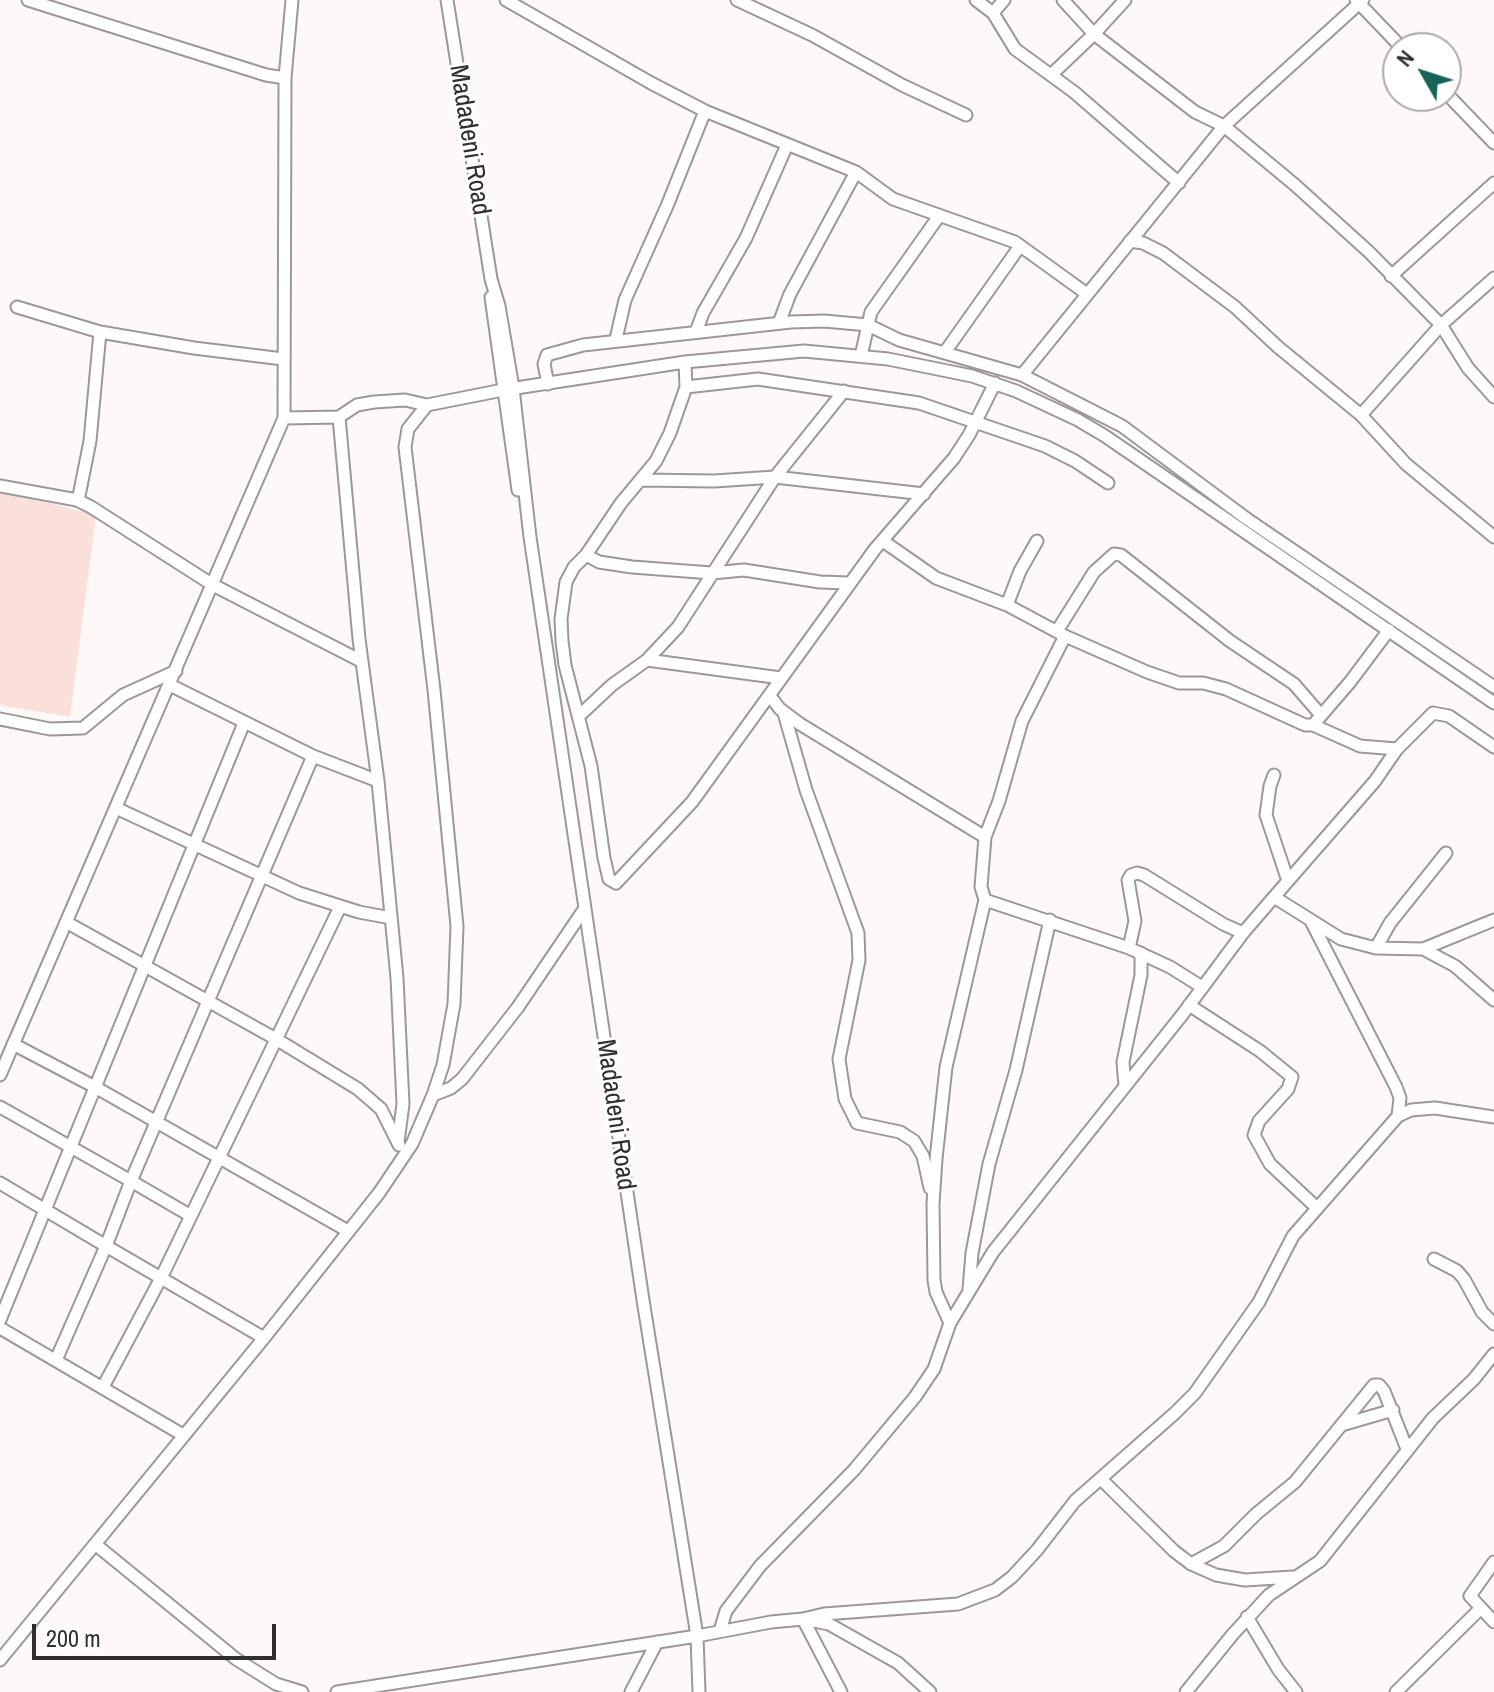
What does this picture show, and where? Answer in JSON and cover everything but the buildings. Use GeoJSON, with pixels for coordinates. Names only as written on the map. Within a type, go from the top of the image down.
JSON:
{"type":"FeatureCollection","features":[{"type":"Feature","properties":{"kind":"street"},"geometry":{"type":"LineString","coordinates":[[28,0],[266,75],[285,78]]}},
{"type":"Feature","properties":{"kind":"street"},"geometry":{"type":"LineString","coordinates":[[0,1075],[284,418],[285,78],[292,0]]}},
{"type":"Feature","properties":{"kind":"street","name":"Madadeni Road"},"geometry":{"type":"LineString","coordinates":[[447,0],[491,279],[499,306],[508,389],[643,1300],[697,1636],[699,1692]]}},
{"type":"Feature","properties":{"kind":"street"},"geometry":{"type":"LineString","coordinates":[[506,0],[705,111],[856,172],[893,199],[1020,246],[1087,294]]}},
{"type":"Feature","properties":{"kind":"street"},"geometry":{"type":"LineString","coordinates":[[737,0],[966,115]]}},
{"type":"Feature","properties":{"kind":"street"},"geometry":{"type":"LineString","coordinates":[[976,0],[993,13],[1015,49],[1051,75],[1179,183]]}},
{"type":"Feature","properties":{"kind":"street"},"geometry":{"type":"LineString","coordinates":[[993,13],[1004,0]]}},
{"type":"Feature","properties":{"kind":"street"},"geometry":{"type":"LineString","coordinates":[[1063,0],[1094,34],[1195,112],[1224,126],[1369,252],[1441,325],[1468,368],[1494,397]]}},
{"type":"Feature","properties":{"kind":"street"},"geometry":{"type":"LineString","coordinates":[[1051,75],[1125,0]]}},
{"type":"Feature","properties":{"kind":"street"},"geometry":{"type":"LineString","coordinates":[[1022,375],[1224,126],[1359,1],[1387,32]]}},
{"type":"Feature","properties":{"kind":"street"},"geometry":{"type":"LineString","coordinates":[[1462,110],[1494,143]]}},
{"type":"Feature","properties":{"kind":"street"},"geometry":{"type":"LineString","coordinates":[[616,339],[625,300],[705,111]]}},
{"type":"Feature","properties":{"kind":"street"},"geometry":{"type":"LineString","coordinates":[[696,332],[703,313],[746,238],[787,145]]}},
{"type":"Feature","properties":{"kind":"street"},"geometry":{"type":"LineString","coordinates":[[779,323],[790,294],[856,172]]}},
{"type":"Feature","properties":{"kind":"street"},"geometry":{"type":"LineString","coordinates":[[1391,276],[1494,183]]}},
{"type":"Feature","properties":{"kind":"street"},"geometry":{"type":"LineString","coordinates":[[861,356],[875,305],[939,216]]}},
{"type":"Feature","properties":{"kind":"street"},"geometry":{"type":"LineString","coordinates":[[1130,241],[1143,243],[1163,253],[1208,285],[1361,415],[1406,464],[1494,537]]}},
{"type":"Feature","properties":{"kind":"street"},"geometry":{"type":"LineString","coordinates":[[945,352],[1020,246]]}},
{"type":"Feature","properties":{"kind":"street"},"geometry":{"type":"LineString","coordinates":[[1361,415],[1441,325],[1494,278]]}},
{"type":"Feature","properties":{"kind":"street"},"geometry":{"type":"LineString","coordinates":[[17,307],[100,332],[283,359]]}},
{"type":"Feature","properties":{"kind":"street"},"geometry":{"type":"LineString","coordinates":[[548,384],[544,361],[549,354],[616,339],[824,321],[868,325],[899,340],[1022,375],[1122,426],[1443,660],[1494,703]]}},
{"type":"Feature","properties":{"kind":"street"},"geometry":{"type":"LineString","coordinates":[[78,501],[90,441],[100,332]]}},
{"type":"Feature","properties":{"kind":"street"},"geometry":{"type":"LineString","coordinates":[[284,418],[339,417],[362,403],[405,400],[427,405],[508,389],[685,362],[804,351],[908,362],[995,383],[1078,420],[1389,630],[1494,687]]}},
{"type":"Feature","properties":{"kind":"street"},"geometry":{"type":"LineString","coordinates":[[685,362],[686,387],[670,433],[650,472],[621,503],[586,555],[574,567],[566,582],[561,619],[565,665],[591,766],[604,858],[609,879],[616,883],[692,802],[849,583],[954,458],[977,421],[995,383]]}},
{"type":"Feature","properties":{"kind":"street"},"geometry":{"type":"LineString","coordinates":[[686,387],[758,379],[919,403],[1045,446],[1108,483]]}},
{"type":"Feature","properties":{"kind":"street"},"geometry":{"type":"LineString","coordinates":[[580,715],[612,685],[647,660],[678,627],[775,477],[844,391]]}},
{"type":"Feature","properties":{"kind":"street"},"geometry":{"type":"LineString","coordinates":[[0,1660],[264,1338],[404,1158],[433,1095],[443,1065],[454,1004],[457,926],[405,447],[408,429],[427,405]]}},
{"type":"Feature","properties":{"kind":"street"},"geometry":{"type":"LineString","coordinates":[[339,417],[361,661],[378,781],[391,918],[403,1081],[403,1117],[398,1142]]}},
{"type":"Feature","properties":{"kind":"street"},"geometry":{"type":"LineString","coordinates":[[641,480],[714,481],[775,477],[924,494]]}},
{"type":"Feature","properties":{"kind":"street"},"geometry":{"type":"LineString","coordinates":[[0,486],[78,501],[127,528],[213,585],[361,661]]}},
{"type":"Feature","properties":{"kind":"street"},"geometry":{"type":"LineString","coordinates":[[883,541],[936,578],[1007,605],[1157,676],[1179,683],[1212,684],[1290,720],[1313,725],[1360,746],[1397,749]]}},
{"type":"Feature","properties":{"kind":"street"},"geometry":{"type":"LineString","coordinates":[[1007,605],[1020,571],[1037,541]]}},
{"type":"Feature","properties":{"kind":"street"},"geometry":{"type":"LineString","coordinates":[[950,1323],[934,1280],[933,1204],[939,1114],[946,1067],[985,900],[981,887],[985,837],[1022,721],[1061,633],[1094,572],[1114,554],[1121,555],[1218,632],[1294,684],[1320,714]]}},
{"type":"Feature","properties":{"kind":"street"},"geometry":{"type":"LineString","coordinates":[[586,555],[613,565],[712,573],[744,570],[820,582],[849,583]]}},
{"type":"Feature","properties":{"kind":"street"},"geometry":{"type":"LineString","coordinates":[[1313,725],[1389,630]]}},
{"type":"Feature","properties":{"kind":"street"},"geometry":{"type":"LineString","coordinates":[[647,660],[781,678]]}},
{"type":"Feature","properties":{"kind":"street"},"geometry":{"type":"LineString","coordinates":[[0,719],[50,729],[83,728],[123,695],[176,671]]}},
{"type":"Feature","properties":{"kind":"street"},"geometry":{"type":"LineString","coordinates":[[170,685],[313,756],[378,781]]}},
{"type":"Feature","properties":{"kind":"street"},"geometry":{"type":"LineString","coordinates":[[770,696],[784,713],[985,837]]}},
{"type":"Feature","properties":{"kind":"street"},"geometry":{"type":"LineString","coordinates":[[784,713],[806,790],[858,933],[859,960],[839,1059],[845,1099],[857,1123],[900,1132],[914,1141],[923,1156],[933,1204]]}},
{"type":"Feature","properties":{"kind":"street"},"geometry":{"type":"LineString","coordinates":[[720,1631],[726,1611],[760,1566],[854,1470],[921,1389],[934,1369],[950,1323],[993,1252],[1243,933],[1375,781],[1397,749],[1433,713],[1440,713],[1494,747]]}},
{"type":"Feature","properties":{"kind":"street"},"geometry":{"type":"LineString","coordinates":[[0,1320],[244,723]]}},
{"type":"Feature","properties":{"kind":"street"},"geometry":{"type":"LineString","coordinates":[[56,1360],[313,756]]}},
{"type":"Feature","properties":{"kind":"street"},"geometry":{"type":"LineString","coordinates":[[1274,775],[1266,815],[1288,881]]}},
{"type":"Feature","properties":{"kind":"street"},"geometry":{"type":"LineString","coordinates":[[116,808],[299,893],[340,907],[391,918]]}},
{"type":"Feature","properties":{"kind":"street"},"geometry":{"type":"LineString","coordinates":[[1376,948],[1390,923],[1446,853]]}},
{"type":"Feature","properties":{"kind":"street"},"geometry":{"type":"LineString","coordinates":[[1125,1086],[1123,1062],[1141,975],[1135,950],[1135,921],[1128,880],[1131,875],[1144,875],[1243,933]]}},
{"type":"Feature","properties":{"kind":"street"},"geometry":{"type":"LineString","coordinates":[[1274,897],[1341,939],[1376,948],[1423,949],[1494,920]]}},
{"type":"Feature","properties":{"kind":"street"},"geometry":{"type":"LineString","coordinates":[[985,900],[1135,950],[1202,987]]}},
{"type":"Feature","properties":{"kind":"street"},"geometry":{"type":"LineString","coordinates":[[103,1387],[161,1278],[340,907]]}},
{"type":"Feature","properties":{"kind":"street"},"geometry":{"type":"LineString","coordinates":[[433,1095],[451,1088],[462,1079],[518,1007],[585,908]]}},
{"type":"Feature","properties":{"kind":"street"},"geometry":{"type":"LineString","coordinates":[[969,1290],[972,1253],[989,1164],[1016,1070],[1050,920]]}},
{"type":"Feature","properties":{"kind":"street"},"geometry":{"type":"LineString","coordinates":[[66,922],[276,1039],[375,1103],[386,1116],[404,1158]]}},
{"type":"Feature","properties":{"kind":"street"},"geometry":{"type":"LineString","coordinates":[[1312,923],[1396,1087],[1400,1098],[1398,1116]]}},
{"type":"Feature","properties":{"kind":"street"},"geometry":{"type":"LineString","coordinates":[[1423,949],[1455,966],[1494,1000]]}},
{"type":"Feature","properties":{"kind":"street"},"geometry":{"type":"LineString","coordinates":[[1189,1005],[1260,1051],[1292,1077],[1288,1089],[1259,1121],[1254,1135],[1270,1164],[1317,1208]]}},
{"type":"Feature","properties":{"kind":"street"},"geometry":{"type":"LineString","coordinates":[[13,1044],[219,1156],[348,1231]]}},
{"type":"Feature","properties":{"kind":"street"},"geometry":{"type":"LineString","coordinates":[[0,1107],[191,1216]]}},
{"type":"Feature","properties":{"kind":"street"},"geometry":{"type":"LineString","coordinates":[[337,1692],[771,1622],[850,1611],[958,1604],[995,1590],[1037,1550],[1065,1511],[1088,1488],[1195,1393],[1259,1302],[1293,1236],[1398,1116],[1411,1110],[1435,1108],[1494,1117]]}},
{"type":"Feature","properties":{"kind":"street"},"geometry":{"type":"LineString","coordinates":[[0,1183],[264,1338]]}},
{"type":"Feature","properties":{"kind":"street"},"geometry":{"type":"LineString","coordinates":[[1434,1259],[1457,1271],[1482,1312],[1494,1324]]}},
{"type":"Feature","properties":{"kind":"street"},"geometry":{"type":"LineString","coordinates":[[0,1328],[183,1435]]}},
{"type":"Feature","properties":{"kind":"street"},"geometry":{"type":"LineString","coordinates":[[1186,1692],[1247,1617],[1269,1595],[1320,1561],[1433,1418],[1474,1379],[1494,1354]]}},
{"type":"Feature","properties":{"kind":"street"},"geometry":{"type":"LineString","coordinates":[[1191,1564],[1230,1541],[1256,1514],[1295,1482],[1374,1385],[1383,1389],[1407,1449]]}},
{"type":"Feature","properties":{"kind":"street"},"geometry":{"type":"LineString","coordinates":[[1344,1424],[1393,1410]]}},
{"type":"Feature","properties":{"kind":"street"},"geometry":{"type":"LineString","coordinates":[[1101,1479],[1191,1564],[1216,1575],[1245,1580],[1292,1577]]}},
{"type":"Feature","properties":{"kind":"street"},"geometry":{"type":"LineString","coordinates":[[95,1544],[236,1659],[261,1676],[294,1691]]}},
{"type":"Feature","properties":{"kind":"street"},"geometry":{"type":"LineString","coordinates":[[1494,1562],[1470,1596],[1494,1622]]}},
{"type":"Feature","properties":{"kind":"street"},"geometry":{"type":"LineString","coordinates":[[1396,1692],[1481,1608]]}},
{"type":"Feature","properties":{"kind":"street"},"geometry":{"type":"LineString","coordinates":[[1247,1617],[1278,1669],[1296,1692]]}},
{"type":"Feature","properties":{"kind":"street"},"geometry":{"type":"LineString","coordinates":[[803,1619],[841,1692]]}},
{"type":"Feature","properties":{"kind":"street"},"geometry":{"type":"LineString","coordinates":[[803,1619],[829,1624],[898,1663],[930,1692]]}},
{"type":"Feature","properties":{"kind":"street"},"geometry":{"type":"LineString","coordinates":[[631,1692],[657,1642]]}},
{"type":"Feature","properties":{"kind":"shaded area"},"geometry":{"type":"Polygon","coordinates":[[[0,491],[96,515],[70,717],[0,705],[0,491]]]}}]}
